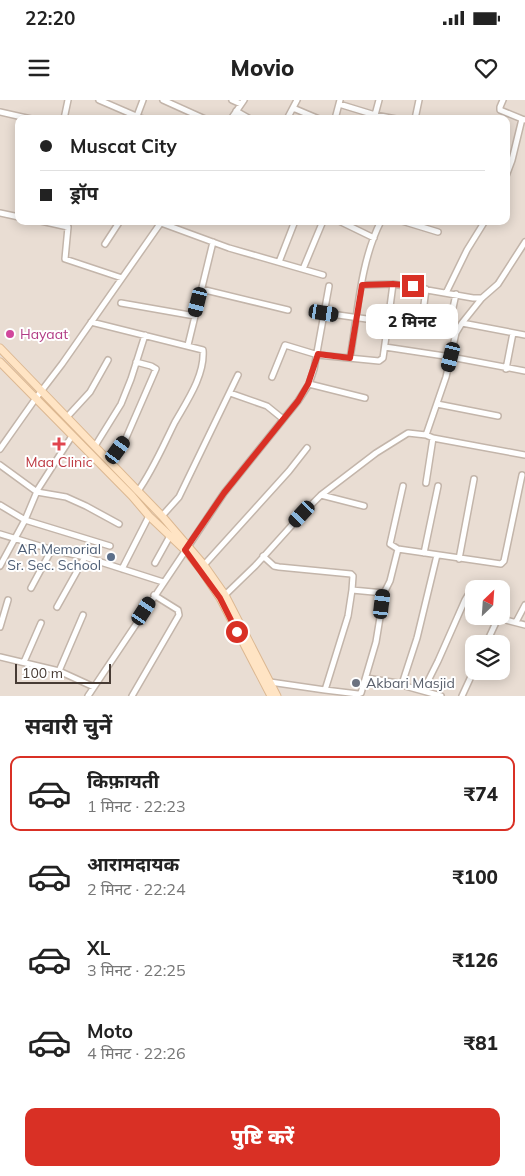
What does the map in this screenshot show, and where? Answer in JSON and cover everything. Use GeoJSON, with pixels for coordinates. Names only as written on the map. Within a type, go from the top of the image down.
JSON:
{"type":"FeatureCollection","features":[{"type":"Feature","properties":{"kind":"street"},"geometry":{"type":"LineString","coordinates":[[65,115],[68,100]]}},
{"type":"Feature","properties":{"kind":"street"},"geometry":{"type":"LineString","coordinates":[[99,100],[135,115]]}},
{"type":"Feature","properties":{"kind":"street"},"geometry":{"type":"LineString","coordinates":[[137,115],[143,100]]}},
{"type":"Feature","properties":{"kind":"street"},"geometry":{"type":"LineString","coordinates":[[163,100],[196,115]]}},
{"type":"Feature","properties":{"kind":"street"},"geometry":{"type":"LineString","coordinates":[[232,100],[243,102],[234,115]]}},
{"type":"Feature","properties":{"kind":"street"},"geometry":{"type":"LineString","coordinates":[[289,115],[297,100]]}},
{"type":"Feature","properties":{"kind":"street"},"geometry":{"type":"LineString","coordinates":[[336,115],[340,102],[375,115],[379,100]]}},
{"type":"Feature","properties":{"kind":"street"},"geometry":{"type":"LineString","coordinates":[[416,115],[419,100]]}},
{"type":"Feature","properties":{"kind":"street"},"geometry":{"type":"LineString","coordinates":[[502,100],[500,110],[523,119],[510,165]]}},
{"type":"Feature","properties":{"kind":"street"},"geometry":{"type":"LineString","coordinates":[[293,108],[310,115]]}},
{"type":"Feature","properties":{"kind":"street"},"geometry":{"type":"LineString","coordinates":[[236,111],[243,115]]}},
{"type":"Feature","properties":{"kind":"street"},"geometry":{"type":"LineString","coordinates":[[0,112],[15,115]]}},
{"type":"Feature","properties":{"kind":"street"},"geometry":{"type":"LineString","coordinates":[[0,213],[15,216]]}},
{"type":"Feature","properties":{"kind":"street"},"geometry":{"type":"LineString","coordinates":[[59,225],[68,227],[65,259],[122,278]]}},
{"type":"Feature","properties":{"kind":"street"},"geometry":{"type":"LineString","coordinates":[[105,244],[117,225]]}},
{"type":"Feature","properties":{"kind":"street"},"geometry":{"type":"LineString","coordinates":[[0,449],[160,225]]}},
{"type":"Feature","properties":{"kind":"street"},"geometry":{"type":"LineString","coordinates":[[170,225],[213,242],[323,275]]}},
{"type":"Feature","properties":{"kind":"street"},"geometry":{"type":"LineString","coordinates":[[279,262],[293,225]]}},
{"type":"Feature","properties":{"kind":"street"},"geometry":{"type":"LineString","coordinates":[[303,269],[321,225]]}},
{"type":"Feature","properties":{"kind":"street"},"geometry":{"type":"LineString","coordinates":[[347,225],[374,238]]}},
{"type":"Feature","properties":{"kind":"street"},"geometry":{"type":"LineString","coordinates":[[350,358],[365,267],[380,225]]}},
{"type":"Feature","properties":{"kind":"street"},"geometry":{"type":"LineString","coordinates":[[415,225],[438,232]]}},
{"type":"Feature","properties":{"kind":"street"},"geometry":{"type":"LineString","coordinates":[[446,293],[459,265],[483,225]]}},
{"type":"Feature","properties":{"kind":"street"},"geometry":{"type":"LineString","coordinates":[[188,345],[213,242]]}},
{"type":"Feature","properties":{"kind":"street"},"geometry":{"type":"LineString","coordinates":[[426,435],[438,404],[456,333],[482,298],[498,284],[525,244]]}},
{"type":"Feature","properties":{"kind":"street"},"geometry":{"type":"LineString","coordinates":[[362,285],[393,284],[482,298]]}},
{"type":"Feature","properties":{"kind":"street"},"geometry":{"type":"LineString","coordinates":[[272,377],[285,345],[318,354],[382,360],[393,284]]}},
{"type":"Feature","properties":{"kind":"street"},"geometry":{"type":"LineString","coordinates":[[88,696],[224,493],[298,401],[308,384],[318,354],[329,286]]}},
{"type":"Feature","properties":{"kind":"street"},"geometry":{"type":"LineString","coordinates":[[201,289],[288,310]]}},
{"type":"Feature","properties":{"kind":"street"},"geometry":{"type":"LineString","coordinates":[[421,328],[426,289]]}},
{"type":"Feature","properties":{"kind":"street"},"geometry":{"type":"LineString","coordinates":[[448,331],[456,294]]}},
{"type":"Feature","properties":{"kind":"street"},"geometry":{"type":"LineString","coordinates":[[121,303],[195,316]]}},
{"type":"Feature","properties":{"kind":"street"},"geometry":{"type":"LineString","coordinates":[[324,313],[456,333]]}},
{"type":"Feature","properties":{"kind":"street"},"geometry":{"type":"LineString","coordinates":[[91,322],[203,350],[201,370],[188,399],[148,478],[138,491]]}},
{"type":"Feature","properties":{"kind":"street"},"geometry":{"type":"LineString","coordinates":[[462,324],[525,335]]}},
{"type":"Feature","properties":{"kind":"street"},"geometry":{"type":"LineString","coordinates":[[506,369],[513,333]]}},
{"type":"Feature","properties":{"kind":"street"},"geometry":{"type":"LineString","coordinates":[[95,446],[121,404],[144,335]]}},
{"type":"Feature","properties":{"kind":"street"},"geometry":{"type":"LineString","coordinates":[[385,347],[525,371]]}},
{"type":"Feature","properties":{"kind":"street"},"geometry":{"type":"LineString","coordinates":[[0,348],[162,516],[187,548],[220,598],[271,696]]}},
{"type":"Feature","properties":{"kind":"street"},"geometry":{"type":"LineString","coordinates":[[67,417],[90,392],[108,360]]}},
{"type":"Feature","properties":{"kind":"street"},"geometry":{"type":"LineString","coordinates":[[0,362],[149,516],[204,565],[225,595],[277,696]]}},
{"type":"Feature","properties":{"kind":"street"},"geometry":{"type":"LineString","coordinates":[[109,461],[126,438],[156,369],[136,362]]}},
{"type":"Feature","properties":{"kind":"street"},"geometry":{"type":"LineString","coordinates":[[162,516],[179,497],[238,376]]}},
{"type":"Feature","properties":{"kind":"street"},"geometry":{"type":"LineString","coordinates":[[308,384],[365,398]]}},
{"type":"Feature","properties":{"kind":"street"},"geometry":{"type":"LineString","coordinates":[[230,393],[267,406],[282,419]]}},
{"type":"Feature","properties":{"kind":"street"},"geometry":{"type":"LineString","coordinates":[[438,404],[498,416]]}},
{"type":"Feature","properties":{"kind":"street"},"geometry":{"type":"LineString","coordinates":[[225,595],[321,495],[376,453],[408,433],[525,455]]}},
{"type":"Feature","properties":{"kind":"street"},"geometry":{"type":"LineString","coordinates":[[0,566],[25,520],[37,492],[72,436]]}},
{"type":"Feature","properties":{"kind":"street"},"geometry":{"type":"LineString","coordinates":[[426,482],[433,438]]}},
{"type":"Feature","properties":{"kind":"street"},"geometry":{"type":"LineString","coordinates":[[204,565],[289,471],[306,448]]}},
{"type":"Feature","properties":{"kind":"street"},"geometry":{"type":"LineString","coordinates":[[0,466],[37,492],[66,497],[119,524]]}},
{"type":"Feature","properties":{"kind":"street"},"geometry":{"type":"LineString","coordinates":[[403,486],[390,544],[398,549],[501,564],[504,561],[522,475]]}},
{"type":"Feature","properties":{"kind":"street"},"geometry":{"type":"LineString","coordinates":[[459,559],[474,478]]}},
{"type":"Feature","properties":{"kind":"street"},"geometry":{"type":"LineString","coordinates":[[424,553],[438,486]]}},
{"type":"Feature","properties":{"kind":"street"},"geometry":{"type":"LineString","coordinates":[[321,495],[364,506]]}},
{"type":"Feature","properties":{"kind":"street"},"geometry":{"type":"LineString","coordinates":[[0,504],[25,520],[110,546]]}},
{"type":"Feature","properties":{"kind":"street"},"geometry":{"type":"LineString","coordinates":[[122,569],[149,516]]}},
{"type":"Feature","properties":{"kind":"street"},"geometry":{"type":"LineString","coordinates":[[0,534],[85,557],[163,582]]}},
{"type":"Feature","properties":{"kind":"street"},"geometry":{"type":"LineString","coordinates":[[155,564],[170,536]]}},
{"type":"Feature","properties":{"kind":"street"},"geometry":{"type":"LineString","coordinates":[[31,588],[52,549]]}},
{"type":"Feature","properties":{"kind":"street"},"geometry":{"type":"LineString","coordinates":[[270,682],[358,694],[361,692],[376,642],[384,593],[390,581],[398,549]]}},
{"type":"Feature","properties":{"kind":"street"},"geometry":{"type":"LineString","coordinates":[[404,684],[437,555]]}},
{"type":"Feature","properties":{"kind":"street"},"geometry":{"type":"LineString","coordinates":[[263,556],[274,566],[351,574],[353,576],[348,616],[325,690]]}},
{"type":"Feature","properties":{"kind":"street"},"geometry":{"type":"LineString","coordinates":[[57,607],[85,557]]}},
{"type":"Feature","properties":{"kind":"street"},"geometry":{"type":"LineString","coordinates":[[352,590],[384,593]]}},
{"type":"Feature","properties":{"kind":"street"},"geometry":{"type":"LineString","coordinates":[[132,696],[179,615],[178,610],[154,595]]}},
{"type":"Feature","properties":{"kind":"street"},"geometry":{"type":"LineString","coordinates":[[0,627],[8,600]]}},
{"type":"Feature","properties":{"kind":"street"},"geometry":{"type":"LineString","coordinates":[[423,691],[465,600]]}},
{"type":"Feature","properties":{"kind":"street"},"geometry":{"type":"LineString","coordinates":[[516,622],[525,605]]}},
{"type":"Feature","properties":{"kind":"street"},"geometry":{"type":"LineString","coordinates":[[59,671],[83,615]]}},
{"type":"Feature","properties":{"kind":"street"},"geometry":{"type":"LineString","coordinates":[[490,635],[498,618],[525,625]]}},
{"type":"Feature","properties":{"kind":"street"},"geometry":{"type":"LineString","coordinates":[[24,662],[41,623]]}},
{"type":"Feature","properties":{"kind":"street"},"geometry":{"type":"LineString","coordinates":[[0,657],[59,671],[94,686]]}},
{"type":"Feature","properties":{"kind":"street"},"geometry":{"type":"LineString","coordinates":[[366,678],[404,684],[441,696]]}},
{"type":"Feature","properties":{"kind":"street"},"geometry":{"type":"LineString","coordinates":[[462,696],[469,680]]}},
{"type":"Feature","properties":{"kind":"shaded area"},"geometry":{"type":"Polygon","coordinates":[[[0,100],[525,100],[525,696],[0,696],[0,100]]]}},
{"type":"Feature","properties":{"kind":"place","name":"Hayaat"},"geometry":{"type":"Point","coordinates":[10,334]}},
{"type":"Feature","properties":{"kind":"place","name":"Maa Clinic"},"geometry":{"type":"Point","coordinates":[59,444]}},
{"type":"Feature","properties":{"kind":"place","name":"AR Memorial Sr. Sec. School"},"geometry":{"type":"Point","coordinates":[111,557]}},
{"type":"Feature","properties":{"kind":"place","name":"Akbari Masjid"},"geometry":{"type":"Point","coordinates":[356,683]}},
{"type":"Feature","properties":{"kind":"route"},"geometry":{"type":"LineString","coordinates":[[237,632],[220,598],[185,550],[224,493],[298,401],[308,384],[318,354],[350,358],[362,285],[393,284],[413,286]]}}]}
